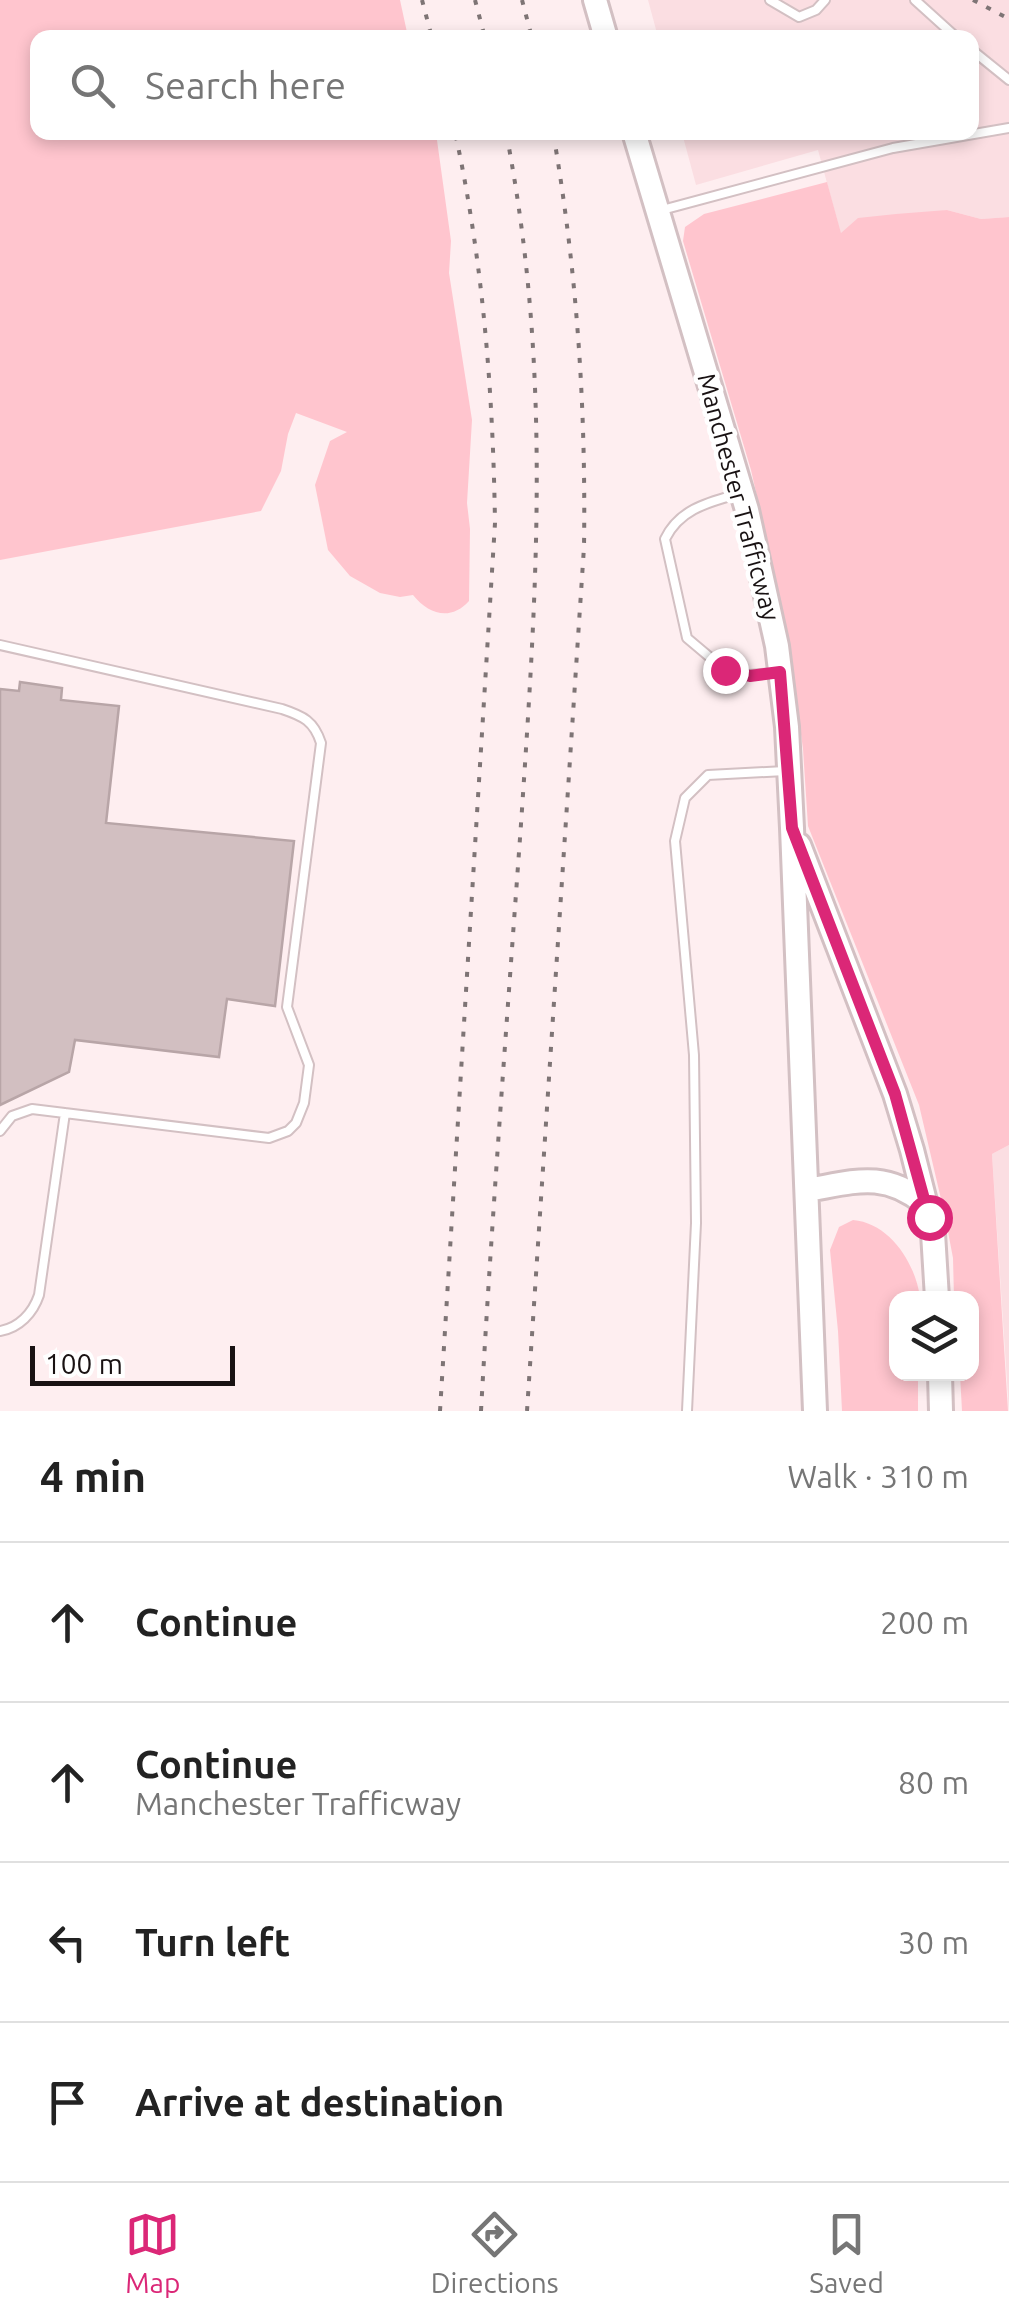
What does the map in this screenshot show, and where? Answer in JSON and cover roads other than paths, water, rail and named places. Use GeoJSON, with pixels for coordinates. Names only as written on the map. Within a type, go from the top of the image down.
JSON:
{"type":"FeatureCollection","features":[{"type":"Feature","properties":{"kind":"main road"},"geometry":{"type":"LineString","coordinates":[[594,0],[603,30]]}},
{"type":"Feature","properties":{"kind":"main road","name":"Manchester Trafficway"},"geometry":{"type":"LineString","coordinates":[[636,140],[742,493],[766,587],[780,672],[792,828],[816,1411]]}},
{"type":"Feature","properties":{"kind":"main road"},"geometry":{"type":"LineString","coordinates":[[792,828],[895,1094],[933,1233],[937,1291]]}},
{"type":"Feature","properties":{"kind":"main road"},"geometry":{"type":"LineString","coordinates":[[807,1190],[865,1180],[887,1181],[906,1188],[924,1203]]}},
{"type":"Feature","properties":{"kind":"main road"},"geometry":{"type":"LineString","coordinates":[[940,1381],[941,1411]]}},
{"type":"Feature","properties":{"kind":"lane"},"geometry":{"type":"LineString","coordinates":[[770,0],[799,18],[816,10],[825,0]]}},
{"type":"Feature","properties":{"kind":"lane"},"geometry":{"type":"LineString","coordinates":[[914,0],[948,30]]}},
{"type":"Feature","properties":{"kind":"lane"},"geometry":{"type":"LineString","coordinates":[[979,56],[1009,80]]}},
{"type":"Feature","properties":{"kind":"lane"},"geometry":{"type":"LineString","coordinates":[[979,133],[1009,128]]}},
{"type":"Feature","properties":{"kind":"lane"},"geometry":{"type":"LineString","coordinates":[[658,211],[893,148],[939,140]]}},
{"type":"Feature","properties":{"kind":"lane"},"geometry":{"type":"LineString","coordinates":[[742,493],[687,512],[672,524],[665,539],[687,638],[725,670],[750,676],[780,672]]}},
{"type":"Feature","properties":{"kind":"lane"},"geometry":{"type":"LineString","coordinates":[[0,645],[282,709],[304,717],[316,727],[321,743],[287,1006],[309,1065],[304,1103],[296,1123],[288,1131],[269,1138],[32,1110],[12,1116],[0,1131]]}},
{"type":"Feature","properties":{"kind":"lane"},"geometry":{"type":"LineString","coordinates":[[687,1411],[696,1223],[694,1055],[675,841],[684,798],[708,775],[789,771]]}},
{"type":"Feature","properties":{"kind":"lane"},"geometry":{"type":"LineString","coordinates":[[0,1331],[10,1330],[36,1306],[64,1113]]}},
{"type":"Feature","properties":{"kind":"railway"},"geometry":{"type":"LineString","coordinates":[[422,0],[430,30]]}},
{"type":"Feature","properties":{"kind":"railway"},"geometry":{"type":"LineString","coordinates":[[475,0],[483,30]]}},
{"type":"Feature","properties":{"kind":"railway"},"geometry":{"type":"LineString","coordinates":[[522,0],[530,30]]}},
{"type":"Feature","properties":{"kind":"railway"},"geometry":{"type":"LineString","coordinates":[[973,0],[1009,19]]}},
{"type":"Feature","properties":{"kind":"railway"},"geometry":{"type":"LineString","coordinates":[[440,1411],[495,523],[485,326],[457,140]]}},
{"type":"Feature","properties":{"kind":"railway"},"geometry":{"type":"LineString","coordinates":[[481,1411],[527,736],[537,478],[530,307],[507,140]]}},
{"type":"Feature","properties":{"kind":"railway"},"geometry":{"type":"LineString","coordinates":[[527,1411],[584,547],[578,339],[554,140]]}}]}
